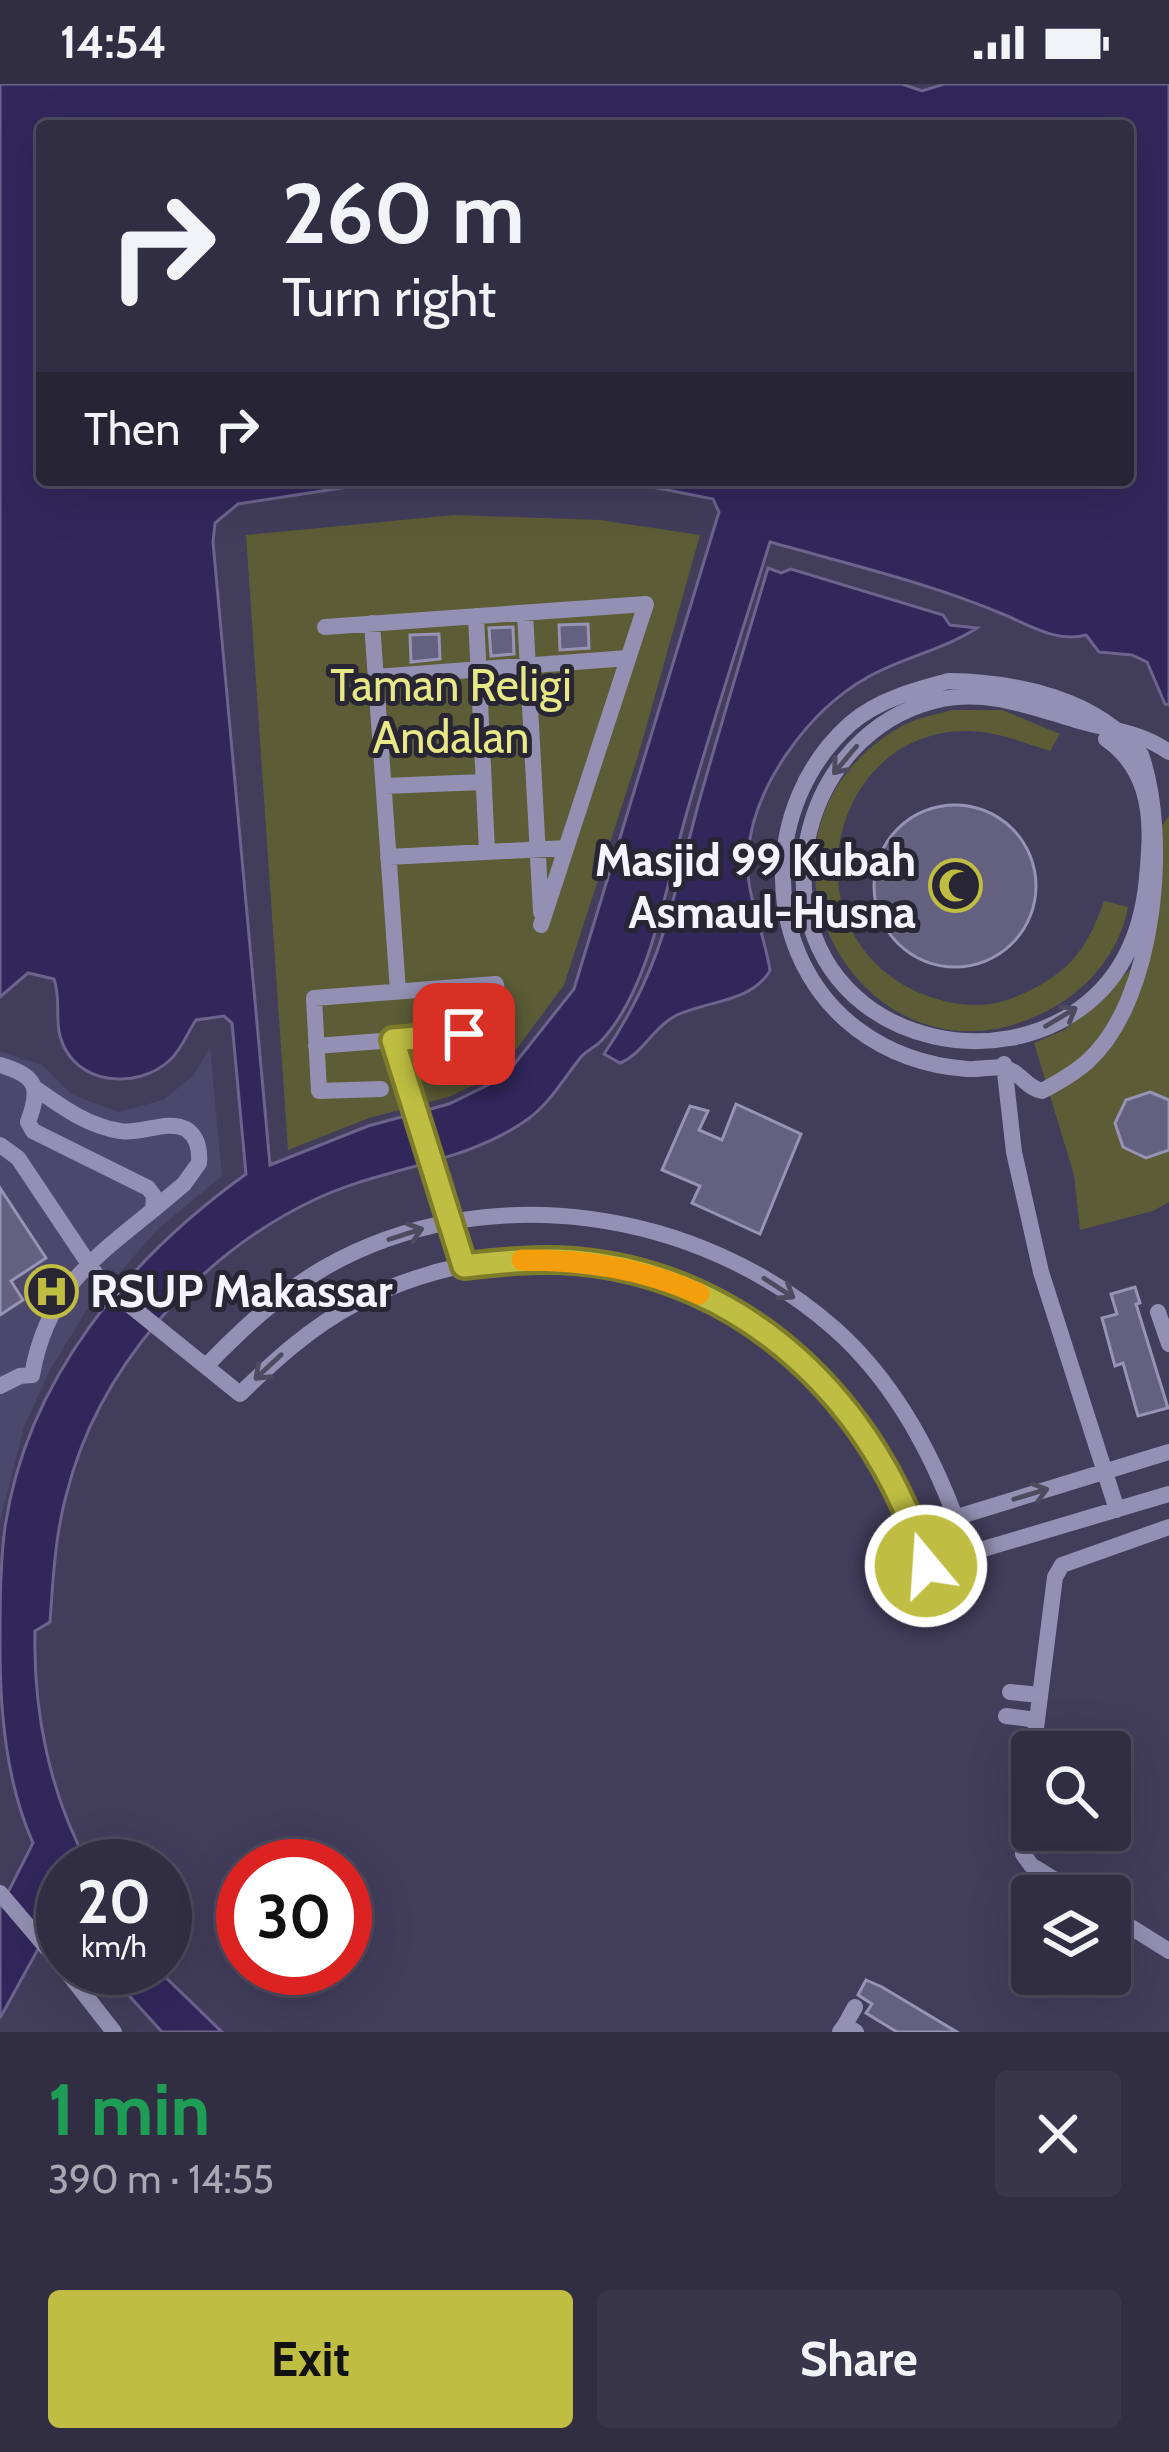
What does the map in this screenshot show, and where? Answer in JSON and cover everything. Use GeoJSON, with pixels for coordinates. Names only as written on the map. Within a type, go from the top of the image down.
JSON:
{"type":"FeatureCollection","features":[{"type":"Feature","properties":{"kind":"street"},"geometry":{"type":"LineString","coordinates":[[325,627],[646,604],[541,925],[525,613]]}},
{"type":"Feature","properties":{"kind":"street"},"geometry":{"type":"LineString","coordinates":[[476,616],[487,852]]}},
{"type":"Feature","properties":{"kind":"street"},"geometry":{"type":"LineString","coordinates":[[373,623],[398,992]]}},
{"type":"Feature","properties":{"kind":"street"},"geometry":{"type":"LineString","coordinates":[[376,677],[628,658]]}},
{"type":"Feature","properties":{"kind":"street"},"geometry":{"type":"LineString","coordinates":[[1126,1008],[1118,988],[1108,986],[1009,1058],[926,1064],[893,1052],[855,1028],[823,996],[799,959],[783,907],[782,853],[793,806],[813,766],[851,723],[901,694],[949,681],[1000,682],[1066,701],[1106,724],[1138,751],[1164,806],[1168,882],[1160,935],[1126,1008],[1089,1061],[1042,1091],[1032,1089],[1009,1058],[997,1045],[961,1043],[909,1031],[862,1003],[827,962],[807,911],[802,857],[815,804],[843,758],[884,722],[934,700],[988,696],[1081,722],[1106,724],[1150,739],[1169,752]]}},
{"type":"Feature","properties":{"kind":"street"},"geometry":{"type":"LineString","coordinates":[[1081,722],[1115,746],[1150,801],[1145,907],[1123,967],[1132,978],[1147,967]]}},
{"type":"Feature","properties":{"kind":"street"},"geometry":{"type":"LineString","coordinates":[[1158,789],[1161,771],[1169,763]]}},
{"type":"Feature","properties":{"kind":"street"},"geometry":{"type":"LineString","coordinates":[[383,786],[484,782]]}},
{"type":"Feature","properties":{"kind":"street"},"geometry":{"type":"LineString","coordinates":[[388,857],[566,848]]}},
{"type":"Feature","properties":{"kind":"street"},"geometry":{"type":"LineString","coordinates":[[1099,991],[1126,956]]}},
{"type":"Feature","properties":{"kind":"street"},"geometry":{"type":"LineString","coordinates":[[381,1089],[319,1091],[314,998],[496,984],[500,1042],[441,1076]]}},
{"type":"Feature","properties":{"kind":"street"},"geometry":{"type":"LineString","coordinates":[[316,1046],[499,1032]]}},
{"type":"Feature","properties":{"kind":"street"},"geometry":{"type":"LineString","coordinates":[[393,1040],[464,1266]]}},
{"type":"Feature","properties":{"kind":"street"},"geometry":{"type":"LineString","coordinates":[[988,1042],[1009,1058],[1014,1152],[1041,1272],[1117,1510]]}},
{"type":"Feature","properties":{"kind":"street"},"geometry":{"type":"LineString","coordinates":[[0,1065],[25,1076],[82,1119],[118,1131],[174,1126],[197,1141],[199,1163],[184,1184],[69,1282],[46,1321],[32,1376],[0,1386]]}},
{"type":"Feature","properties":{"kind":"street"},"geometry":{"type":"LineString","coordinates":[[35,1088],[36,1102],[28,1122],[33,1131],[148,1189],[154,1196],[153,1210]]}},
{"type":"Feature","properties":{"kind":"street"},"geometry":{"type":"LineString","coordinates":[[0,1145],[18,1158],[101,1282],[240,1394],[278,1357],[337,1314],[406,1282],[464,1266],[573,1261],[626,1269],[689,1289],[746,1317],[794,1353],[842,1402],[873,1445],[915,1530],[926,1566],[1169,1494]]}},
{"type":"Feature","properties":{"kind":"street"},"geometry":{"type":"LineString","coordinates":[[206,1366],[249,1321],[326,1267],[404,1234],[450,1221],[532,1214],[610,1221],[668,1234],[760,1276],[836,1330],[906,1416],[956,1516],[968,1554]]}},
{"type":"Feature","properties":{"kind":"street"},"geometry":{"type":"LineString","coordinates":[[1158,1312],[1169,1344]]}},
{"type":"Feature","properties":{"kind":"street"},"geometry":{"type":"LineString","coordinates":[[915,1530],[1169,1452]]}},
{"type":"Feature","properties":{"kind":"street"},"geometry":{"type":"LineString","coordinates":[[1035,1731],[1055,1577],[1062,1565],[1169,1527]]}},
{"type":"Feature","properties":{"kind":"street"},"geometry":{"type":"LineString","coordinates":[[1010,1692],[1040,1695]]}},
{"type":"Feature","properties":{"kind":"street"},"geometry":{"type":"LineString","coordinates":[[1006,1716],[1037,1720]]}},
{"type":"Feature","properties":{"kind":"street"},"geometry":{"type":"LineString","coordinates":[[1023,1851],[1031,1865],[1047,1875]]}},
{"type":"Feature","properties":{"kind":"street"},"geometry":{"type":"LineString","coordinates":[[0,1893],[36,1934]]}},
{"type":"Feature","properties":{"kind":"street"},"geometry":{"type":"LineString","coordinates":[[1131,1927],[1169,1951]]}},
{"type":"Feature","properties":{"kind":"street"},"geometry":{"type":"LineString","coordinates":[[85,1995],[114,2032]]}},
{"type":"Feature","properties":{"kind":"street"},"geometry":{"type":"LineString","coordinates":[[847,2030],[855,2007]]}},
{"type":"Feature","properties":{"kind":"shaded area"},"geometry":{"type":"Polygon","coordinates":[[[0,84],[902,84],[922,91],[944,84],[1169,84],[1169,705],[1147,662],[1132,655],[1099,652],[1086,635],[1045,632],[948,593],[770,542],[645,963],[619,1018],[602,1040],[581,1057],[536,1113],[504,1134],[316,1199],[232,1251],[159,1320],[102,1404],[81,1449],[62,1511],[50,1622],[35,1631],[41,1722],[54,1782],[75,1839],[36,1839],[36,1953],[0,2018],[0,1908],[33,1843],[11,1771],[1,1696],[2,1557],[17,1473],[35,1421],[90,1327],[162,1244],[246,1174],[232,1023],[224,1016],[196,1020],[174,1056],[156,1070],[124,1079],[107,1078],[78,1065],[67,1052],[60,1036],[54,979],[28,973],[0,997],[0,84]],[[36,120],[36,486],[354,486],[238,504],[215,523],[213,542],[270,1165],[368,1126],[449,1104],[504,1077],[574,989],[719,512],[713,499],[647,486],[1134,486],[1134,120],[36,120]]]}},
{"type":"Feature","properties":{"kind":"shaded area"},"geometry":{"type":"Polygon","coordinates":[[[768,568],[781,573],[791,569],[943,615],[950,625],[977,628],[868,677],[805,730],[761,802],[748,854],[749,883],[770,971],[740,995],[677,1015],[620,1063],[604,1054],[654,960],[768,568]]]}},
{"type":"Feature","properties":{"kind":"shaded area","name":"RSUP Makassar"},"geometry":{"type":"Polygon","coordinates":[[[210,1047],[222,1176],[158,1229],[87,1310],[50,1370],[24,1427],[0,1522],[0,1051],[42,1065],[73,1095],[118,1112],[163,1100],[194,1075],[210,1047]]]}},
{"type":"Feature","properties":{"kind":"shaded area"},"geometry":{"type":"Polygon","coordinates":[[[128,1995],[184,1995],[222,2032],[162,2032],[128,1995]]]}},
{"type":"Feature","properties":{"kind":"green space","name":"Taman Religi Andalan"},"geometry":{"type":"Polygon","coordinates":[[[454,515],[600,520],[700,535],[638,756],[564,985],[498,1074],[448,1097],[369,1118],[288,1150],[246,535],[454,515]]]}},
{"type":"Feature","properties":{"kind":"green space"},"geometry":{"type":"Polygon","coordinates":[[[952,710],[1002,710],[1060,734],[1050,751],[970,731],[920,739],[881,764],[854,801],[840,844],[839,890],[854,935],[885,972],[944,1001],[975,1005],[1005,1001],[1033,989],[1072,961],[1090,935],[1104,901],[1128,907],[1111,952],[1080,989],[1054,1007],[986,1030],[925,1024],[874,995],[836,949],[817,893],[818,833],[845,775],[900,727],[952,710]]]}},
{"type":"Feature","properties":{"kind":"green space"},"geometry":{"type":"Polygon","coordinates":[[[1169,816],[1169,1202],[1153,1211],[1080,1230],[1074,1175],[1034,1043],[1066,1029],[1134,966],[1159,829],[1169,816]]]}},
{"type":"Feature","properties":{"kind":"building"},"geometry":{"type":"Polygon","coordinates":[[[588,624],[589,648],[560,650],[559,625],[588,624]]]}},
{"type":"Feature","properties":{"kind":"building"},"geometry":{"type":"Polygon","coordinates":[[[513,627],[514,654],[491,656],[489,628],[513,627]]]}},
{"type":"Feature","properties":{"kind":"building"},"geometry":{"type":"Polygon","coordinates":[[[439,634],[440,659],[411,662],[410,635],[439,634]]]}},
{"type":"Feature","properties":{"kind":"building","name":"Masjid 99 Kubah Asmaul-Husna"},"geometry":{"type":"Polygon","coordinates":[[[955,805],[986,811],[1012,829],[1030,855],[1036,886],[1030,917],[1012,943],[986,961],[955,967],[924,961],[898,943],[880,917],[874,886],[880,855],[898,829],[924,811],[955,805]]]}},
{"type":"Feature","properties":{"kind":"building"},"geometry":{"type":"Polygon","coordinates":[[[1150,1092],[1169,1100],[1169,1150],[1146,1158],[1123,1147],[1115,1123],[1126,1100],[1150,1092]]]}},
{"type":"Feature","properties":{"kind":"building"},"geometry":{"type":"Polygon","coordinates":[[[736,1104],[801,1134],[760,1234],[692,1203],[700,1186],[662,1170],[690,1106],[708,1111],[699,1130],[722,1140],[736,1104]]]}},
{"type":"Feature","properties":{"kind":"building"},"geometry":{"type":"Polygon","coordinates":[[[0,1188],[46,1258],[11,1281],[23,1300],[0,1315],[0,1188]]]}},
{"type":"Feature","properties":{"kind":"building"},"geometry":{"type":"Polygon","coordinates":[[[1135,1287],[1168,1408],[1138,1416],[1123,1363],[1115,1366],[1102,1318],[1117,1314],[1111,1294],[1135,1287]]]}},
{"type":"Feature","properties":{"kind":"building"},"geometry":{"type":"Polygon","coordinates":[[[866,1980],[957,2032],[897,2032],[866,2013],[872,2004],[858,1995],[866,1980]]]}},
{"type":"Feature","properties":{"kind":"slow traffic"},"geometry":{"type":"LineString","coordinates":[[522,1260],[626,1269],[699,1294]]}},
{"type":"Feature","properties":{"kind":"place","name":"Masjid 99 Kubah Asmaul-Husna"},"geometry":{"type":"Point","coordinates":[955,886]}},
{"type":"Feature","properties":{"kind":"place","name":"RSUP Makassar"},"geometry":{"type":"Point","coordinates":[51,1291]}},
{"type":"Feature","properties":{"kind":"route"},"geometry":{"type":"LineString","coordinates":[[464,1034],[393,1040],[464,1266],[516,1260],[573,1261],[626,1269],[689,1289],[746,1317],[794,1353],[842,1402],[901,1495],[926,1566]]}}]}
